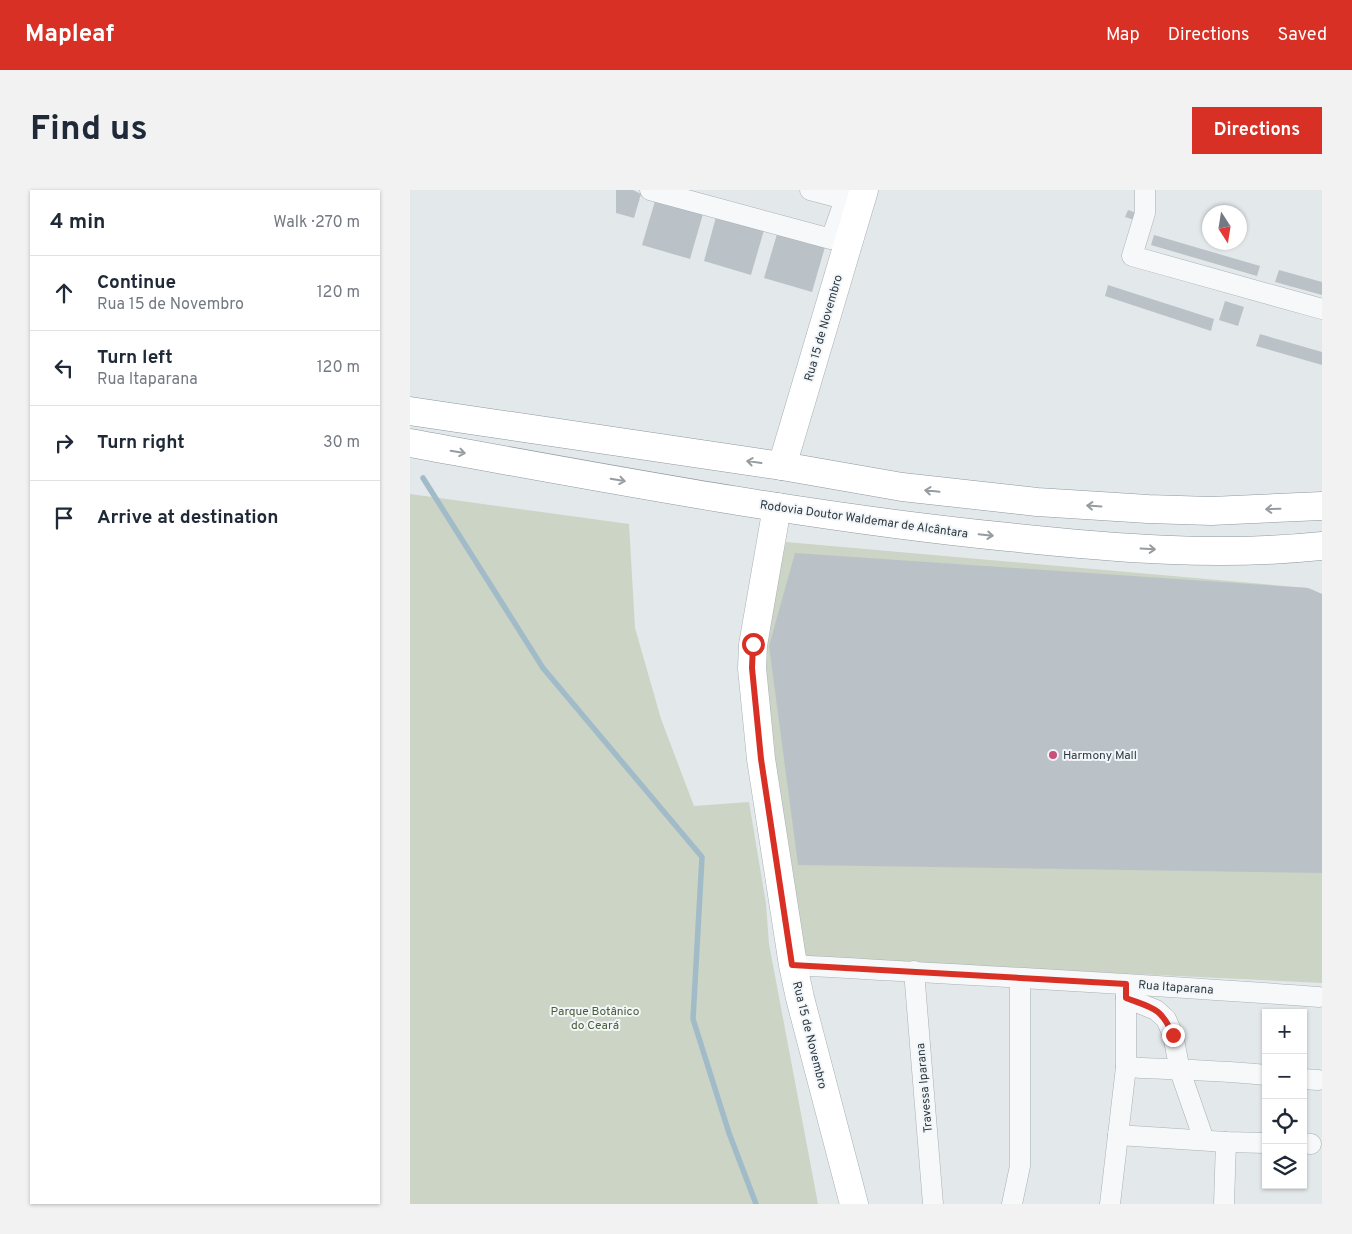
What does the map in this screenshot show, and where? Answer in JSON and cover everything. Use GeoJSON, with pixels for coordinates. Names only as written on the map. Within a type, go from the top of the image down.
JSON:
{"type":"FeatureCollection","features":[{"type":"Feature","properties":{"kind":"main road","name":"Rua 15 de Novembro"},"geometry":{"type":"LineString","coordinates":[[782,466],[856,198]]}},
{"type":"Feature","properties":{"kind":"main road"},"geometry":{"type":"LineString","coordinates":[[410,412],[782,466],[902,488],[1037,502],[1211,511],[1322,506]]}},
{"type":"Feature","properties":{"kind":"main road","name":"Rodovia Doutor Waldemar de Alcântara"},"geometry":{"type":"LineString","coordinates":[[410,443],[777,507],[935,530],[1148,550],[1230,552],[1322,546]]}},
{"type":"Feature","properties":{"kind":"main road","name":"Rua 15 de Novembro"},"geometry":{"type":"LineString","coordinates":[[777,507],[753,644],[752,668],[761,759],[792,965],[854,1204]]}},
{"type":"Feature","properties":{"kind":"street"},"geometry":{"type":"LineString","coordinates":[[650,190],[831,239],[856,198],[810,190]]}},
{"type":"Feature","properties":{"kind":"street"},"geometry":{"type":"LineString","coordinates":[[1145,190],[1145,213],[1132,256],[1322,308]]}},
{"type":"Feature","properties":{"kind":"street","name":"Rua Itaparana"},"geometry":{"type":"LineString","coordinates":[[792,965],[1020,979],[1126,991],[1319,997]]}},
{"type":"Feature","properties":{"kind":"street","name":"Travessa Iparana"},"geometry":{"type":"LineString","coordinates":[[914,971],[933,1204]]}},
{"type":"Feature","properties":{"kind":"street"},"geometry":{"type":"LineString","coordinates":[[1012,1204],[1020,1166],[1020,979]]}},
{"type":"Feature","properties":{"kind":"street"},"geometry":{"type":"LineString","coordinates":[[1110,1204],[1126,1067],[1126,991]]}},
{"type":"Feature","properties":{"kind":"street"},"geometry":{"type":"LineString","coordinates":[[1126,991],[1156,1010],[1166,1019],[1173,1035],[1180,1070],[1204,1140]]}},
{"type":"Feature","properties":{"kind":"street"},"geometry":{"type":"LineString","coordinates":[[1126,1067],[1262,1075]]}},
{"type":"Feature","properties":{"kind":"street"},"geometry":{"type":"LineString","coordinates":[[1118,1135],[1262,1143]]}},
{"type":"Feature","properties":{"kind":"street"},"geometry":{"type":"LineString","coordinates":[[1224,1204],[1226,1142]]}},
{"type":"Feature","properties":{"kind":"green space","name":"Parque Botânico do Ceará"},"geometry":{"type":"Polygon","coordinates":[[[410,494],[629,524],[635,628],[661,719],[694,806],[749,802],[766,904],[769,944],[818,1204],[410,1204],[410,494]]]}},
{"type":"Feature","properties":{"kind":"green space","name":"Harmony Mall"},"geometry":{"type":"Polygon","coordinates":[[[786,542],[1308,588],[1322,594],[1322,983],[804,958],[759,654],[786,542]]]}},
{"type":"Feature","properties":{"kind":"building"},"geometry":{"type":"Polygon","coordinates":[[[616,190],[633,190],[641,194],[634,218],[616,213],[616,190]]]}},
{"type":"Feature","properties":{"kind":"building"},"geometry":{"type":"Polygon","coordinates":[[[655,201],[703,214],[690,259],[642,245],[655,201]]]}},
{"type":"Feature","properties":{"kind":"building"},"geometry":{"type":"Polygon","coordinates":[[[1128,210],[1137,213],[1134,220],[1125,217],[1128,210]]]}},
{"type":"Feature","properties":{"kind":"building"},"geometry":{"type":"Polygon","coordinates":[[[716,217],[764,230],[751,275],[704,261],[716,217]]]}},
{"type":"Feature","properties":{"kind":"building"},"geometry":{"type":"Polygon","coordinates":[[[777,234],[825,247],[812,292],[764,278],[777,234]]]}},
{"type":"Feature","properties":{"kind":"building"},"geometry":{"type":"Polygon","coordinates":[[[1154,235],[1260,266],[1257,276],[1151,245],[1154,235]]]}},
{"type":"Feature","properties":{"kind":"building"},"geometry":{"type":"Polygon","coordinates":[[[1279,270],[1322,282],[1322,295],[1275,282],[1279,270]]]}},
{"type":"Feature","properties":{"kind":"building"},"geometry":{"type":"Polygon","coordinates":[[[1108,285],[1214,319],[1211,331],[1105,296],[1108,285]]]}},
{"type":"Feature","properties":{"kind":"building"},"geometry":{"type":"Polygon","coordinates":[[[1225,301],[1244,307],[1238,326],[1219,320],[1225,301]]]}},
{"type":"Feature","properties":{"kind":"building"},"geometry":{"type":"Polygon","coordinates":[[[1260,334],[1322,352],[1322,365],[1256,346],[1260,334]]]}},
{"type":"Feature","properties":{"kind":"building","name":"Harmony Mall"},"geometry":{"type":"Polygon","coordinates":[[[795,553],[1308,588],[1322,594],[1322,873],[798,865],[769,646],[795,553]]]}},
{"type":"Feature","properties":{"kind":"waterway"},"geometry":{"type":"LineString","coordinates":[[423,478],[543,668],[702,857],[693,1019],[729,1133],[756,1204]]}},
{"type":"Feature","properties":{"kind":"place","name":"Harmony Mall"},"geometry":{"type":"Point","coordinates":[1053,755]}},
{"type":"Feature","properties":{"kind":"route"},"geometry":{"type":"LineString","coordinates":[[753,644],[752,668],[761,759],[792,965],[1126,984],[1126,998],[1156,1010],[1166,1019],[1173,1035]]}}]}
